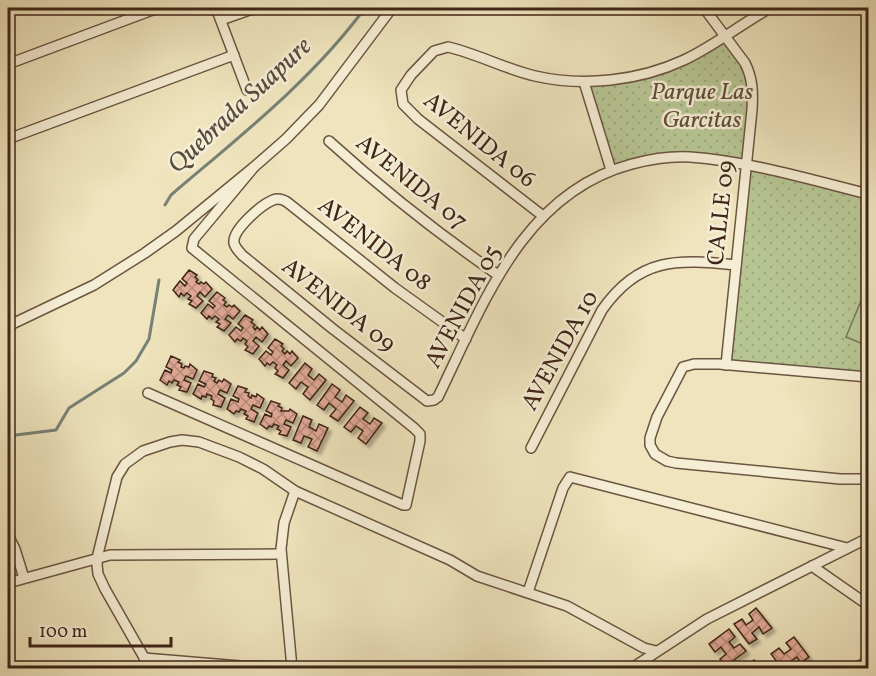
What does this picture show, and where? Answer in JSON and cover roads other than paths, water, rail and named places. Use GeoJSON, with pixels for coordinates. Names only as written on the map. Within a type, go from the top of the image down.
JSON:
{"type":"FeatureCollection","features":[{"type":"Feature","properties":{"kind":"street"},"geometry":{"type":"LineString","coordinates":[[8,64],[158,8]]}},
{"type":"Feature","properties":{"kind":"street"},"geometry":{"type":"LineString","coordinates":[[216,8],[247,90]]}},
{"type":"Feature","properties":{"kind":"street"},"geometry":{"type":"LineString","coordinates":[[221,20],[255,8]]}},
{"type":"Feature","properties":{"kind":"street"},"geometry":{"type":"LineString","coordinates":[[8,326],[94,285],[145,253],[176,231],[254,167],[286,139],[319,105],[392,8]]}},
{"type":"Feature","properties":{"kind":"street","name":"CALLE 09"},"geometry":{"type":"LineString","coordinates":[[704,8],[745,63],[752,81],[752,110],[726,365]]}},
{"type":"Feature","properties":{"kind":"street"},"geometry":{"type":"LineString","coordinates":[[611,170],[584,82],[631,76],[674,64],[695,54],[770,8]]}},
{"type":"Feature","properties":{"kind":"street","name":"AVENIDA 06"},"geometry":{"type":"LineString","coordinates":[[543,216],[407,110],[401,99],[401,90],[411,75],[434,51],[448,47],[535,76],[567,82],[584,82]]}},
{"type":"Feature","properties":{"kind":"street"},"geometry":{"type":"LineString","coordinates":[[8,139],[234,55]]}},
{"type":"Feature","properties":{"kind":"street","name":"AVENIDA 07"},"geometry":{"type":"LineString","coordinates":[[329,141],[425,223],[498,275]]}},
{"type":"Feature","properties":{"kind":"street","name":"AVENIDA 05"},"geometry":{"type":"LineString","coordinates":[[427,400],[434,400],[438,397],[498,275],[521,242],[543,216],[589,179],[611,170],[648,160],[673,157],[704,158],[868,193]]}},
{"type":"Feature","properties":{"kind":"street"},"geometry":{"type":"LineString","coordinates":[[148,393],[406,505],[420,434],[192,248],[194,239],[254,167]]}},
{"type":"Feature","properties":{"kind":"street","name":"AVENIDA 09"},"geometry":{"type":"LineString","coordinates":[[287,201],[279,199],[270,202],[243,224],[235,236],[234,244],[242,255],[333,329],[427,400]]}},
{"type":"Feature","properties":{"kind":"street","name":"AVENIDA 08"},"geometry":{"type":"LineString","coordinates":[[287,201],[395,288],[466,339]]}},
{"type":"Feature","properties":{"kind":"street","name":"AVENIDA 10"},"geometry":{"type":"LineString","coordinates":[[531,448],[602,310],[628,280],[659,265],[685,261],[736,265]]}},
{"type":"Feature","properties":{"kind":"street"},"geometry":{"type":"LineString","coordinates":[[868,377],[726,365],[688,365],[680,371],[652,429],[650,445],[655,454],[667,461],[697,466],[766,470],[840,479],[868,479]]}},
{"type":"Feature","properties":{"kind":"street"},"geometry":{"type":"LineString","coordinates":[[150,669],[98,574],[98,557],[117,477],[125,464],[133,457],[156,446],[182,440],[216,447],[251,462],[295,491],[450,560],[477,576],[567,606],[644,648],[656,651]]}},
{"type":"Feature","properties":{"kind":"street"},"geometry":{"type":"LineString","coordinates":[[528,592],[563,488],[570,477],[848,548]]}},
{"type":"Feature","properties":{"kind":"street"},"geometry":{"type":"LineString","coordinates":[[144,658],[292,668],[281,534],[295,491]]}},
{"type":"Feature","properties":{"kind":"street"},"geometry":{"type":"LineString","coordinates":[[8,535],[24,578]]}},
{"type":"Feature","properties":{"kind":"street"},"geometry":{"type":"LineString","coordinates":[[632,669],[706,619],[868,538]]}},
{"type":"Feature","properties":{"kind":"street"},"geometry":{"type":"LineString","coordinates":[[8,583],[110,555],[281,554]]}},
{"type":"Feature","properties":{"kind":"street"},"geometry":{"type":"LineString","coordinates":[[812,566],[868,605]]}},
{"type":"Feature","properties":{"kind":"street"},"geometry":{"type":"LineString","coordinates":[[854,669],[868,662]]}},
{"type":"Feature","properties":{"kind":"waterway","name":"Quebrada Suapure"},"geometry":{"type":"LineString","coordinates":[[165,205],[171,195],[298,84],[322,60],[365,8]]}},
{"type":"Feature","properties":{"kind":"waterway","name":"Quebrada Suapure"},"geometry":{"type":"LineString","coordinates":[[8,436],[56,430],[69,408],[124,373],[136,361],[149,339],[159,280]]}},
{"type":"Feature","properties":{"kind":"park label","name":"Parque Las Garcitas"},"geometry":{"type":"Point","coordinates":[702,107]}}]}
